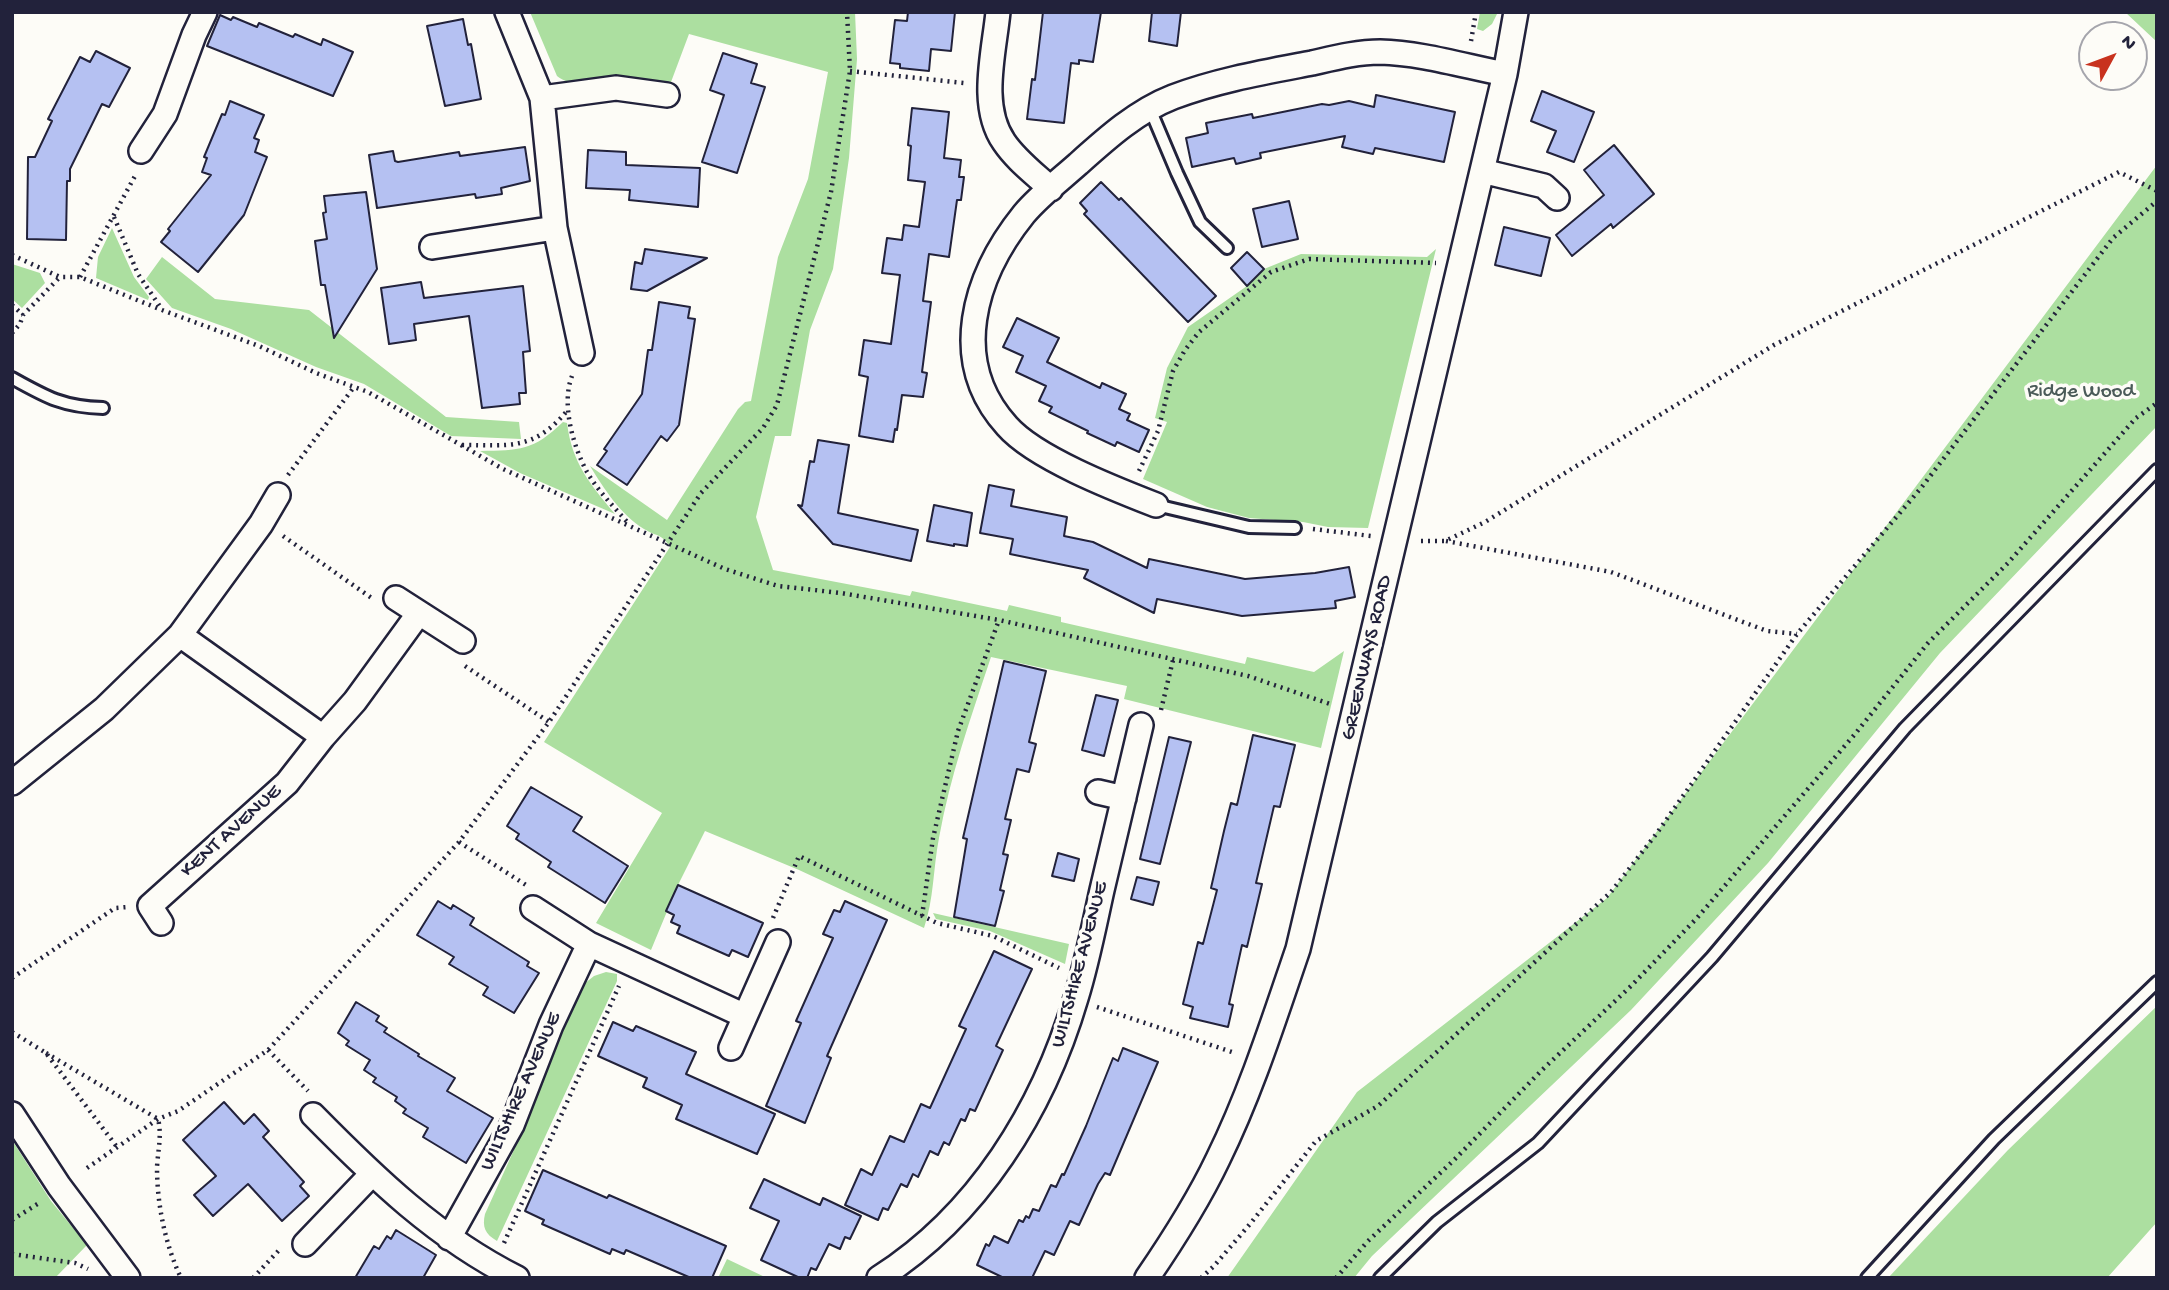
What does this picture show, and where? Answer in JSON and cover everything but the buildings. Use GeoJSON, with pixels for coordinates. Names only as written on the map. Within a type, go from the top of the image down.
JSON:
{"type":"FeatureCollection","features":[{"type":"Feature","properties":{"kind":"street"},"geometry":{"type":"LineString","coordinates":[[141,151],[165,114],[205,12]]}},
{"type":"Feature","properties":{"kind":"street"},"geometry":{"type":"LineString","coordinates":[[507,12],[542,98],[555,228],[582,353]]}},
{"type":"Feature","properties":{"kind":"street"},"geometry":{"type":"LineString","coordinates":[[998,12],[990,86],[995,124],[1003,142],[1051,189]]}},
{"type":"Feature","properties":{"kind":"street","name":"GREENWAYS ROAD"},"geometry":{"type":"LineString","coordinates":[[1147,1278],[1188,1216],[1219,1158],[1259,1061],[1298,949],[1461,264],[1505,74],[1516,12]]}},
{"type":"Feature","properties":{"kind":"street"},"geometry":{"type":"LineString","coordinates":[[1156,505],[1031,448],[1007,427],[989,402],[977,371],[972,343],[973,316],[982,287],[996,257],[1024,214],[1103,141],[1136,116],[1170,98],[1210,84],[1378,52],[1403,54],[1505,74]]}},
{"type":"Feature","properties":{"kind":"street"},"geometry":{"type":"LineString","coordinates":[[542,98],[616,88],[667,95]]}},
{"type":"Feature","properties":{"kind":"street"},"geometry":{"type":"LineString","coordinates":[[1482,171],[1544,186],[1557,198]]}},
{"type":"Feature","properties":{"kind":"street"},"geometry":{"type":"LineString","coordinates":[[432,247],[555,228]]}},
{"type":"Feature","properties":{"kind":"street"},"geometry":{"type":"LineString","coordinates":[[14,778],[104,709],[180,635],[261,524],[278,495]]}},
{"type":"Feature","properties":{"kind":"street"},"geometry":{"type":"LineString","coordinates":[[396,598],[463,641]]}},
{"type":"Feature","properties":{"kind":"street","name":"KENT AVENUE"},"geometry":{"type":"LineString","coordinates":[[156,915],[287,783],[355,701],[419,613]]}},
{"type":"Feature","properties":{"kind":"street"},"geometry":{"type":"LineString","coordinates":[[180,635],[323,737]]}},
{"type":"Feature","properties":{"kind":"street","name":"WILTSHIRE AVENUE"},"geometry":{"type":"LineString","coordinates":[[879,1278],[930,1238],[960,1210],[989,1176],[1018,1134],[1041,1090],[1057,1054],[1079,989],[1140,725]]}},
{"type":"Feature","properties":{"kind":"street"},"geometry":{"type":"LineString","coordinates":[[1098,792],[1124,798]]}},
{"type":"Feature","properties":{"kind":"street"},"geometry":{"type":"LineString","coordinates":[[533,908],[589,944],[745,1016]]}},
{"type":"Feature","properties":{"kind":"street"},"geometry":{"type":"LineString","coordinates":[[730,1048],[778,942]]}},
{"type":"Feature","properties":{"kind":"street","name":"WILTSHIRE AVENUE"},"geometry":{"type":"LineString","coordinates":[[449,1238],[512,1125],[551,1025],[589,944]]}},
{"type":"Feature","properties":{"kind":"street"},"geometry":{"type":"LineString","coordinates":[[12,1114],[59,1186],[128,1278]]}},
{"type":"Feature","properties":{"kind":"street"},"geometry":{"type":"LineString","coordinates":[[313,1115],[371,1175],[409,1208],[449,1238],[507,1273]]}},
{"type":"Feature","properties":{"kind":"street"},"geometry":{"type":"LineString","coordinates":[[305,1244],[371,1175]]}},
{"type":"Feature","properties":{"kind":"lane"},"geometry":{"type":"LineString","coordinates":[[1150,108],[1200,222],[1227,248]]}},
{"type":"Feature","properties":{"kind":"lane"},"geometry":{"type":"LineString","coordinates":[[12,378],[62,404],[103,408]]}},
{"type":"Feature","properties":{"kind":"lane"},"geometry":{"type":"LineString","coordinates":[[1380,1278],[1437,1222],[1538,1143],[1712,957],[1905,728],[2157,470]]}},
{"type":"Feature","properties":{"kind":"lane"},"geometry":{"type":"LineString","coordinates":[[1156,505],[1249,527],[1295,528]]}},
{"type":"Feature","properties":{"kind":"lane"},"geometry":{"type":"LineString","coordinates":[[1867,1278],[1994,1139],[2157,982]]}},
{"type":"Feature","properties":{"kind":"path"},"geometry":{"type":"LineString","coordinates":[[87,1168],[158,1118],[178,1111],[268,1050],[459,842],[549,722],[701,493],[763,428],[777,405],[831,192],[850,71],[847,12]]}},
{"type":"Feature","properties":{"kind":"path"},"geometry":{"type":"LineString","coordinates":[[850,71],[990,86]]}},
{"type":"Feature","properties":{"kind":"path"},"geometry":{"type":"LineString","coordinates":[[80,276],[141,165],[141,151]]}},
{"type":"Feature","properties":{"kind":"path"},"geometry":{"type":"LineString","coordinates":[[1445,541],[1485,522],[1774,345],[2119,172],[2157,191]]}},
{"type":"Feature","properties":{"kind":"path"},"geometry":{"type":"LineString","coordinates":[[1201,1278],[1250,1224],[1316,1141],[1378,1106],[1611,892],[1657,833],[1797,634],[1921,488],[2113,238],[2157,201]]}},
{"type":"Feature","properties":{"kind":"path"},"geometry":{"type":"LineString","coordinates":[[114,216],[138,274],[162,310]]}},
{"type":"Feature","properties":{"kind":"path"},"geometry":{"type":"LineString","coordinates":[[12,256],[60,277],[80,276],[260,346],[316,373],[368,393],[459,446],[565,498],[725,569],[778,586],[841,593],[999,620],[1248,676],[1355,712]]}},
{"type":"Feature","properties":{"kind":"path"},"geometry":{"type":"LineString","coordinates":[[1128,494],[1158,431],[1173,372],[1185,350],[1199,332],[1271,272],[1309,259],[1461,264]]}},
{"type":"Feature","properties":{"kind":"path"},"geometry":{"type":"LineString","coordinates":[[12,333],[20,324],[23,315],[60,277]]}},
{"type":"Feature","properties":{"kind":"path"},"geometry":{"type":"LineString","coordinates":[[12,305],[23,315]]}},
{"type":"Feature","properties":{"kind":"path"},"geometry":{"type":"LineString","coordinates":[[582,353],[570,382],[567,410],[578,450],[587,472],[603,495],[631,526]]}},
{"type":"Feature","properties":{"kind":"path"},"geometry":{"type":"LineString","coordinates":[[278,495],[285,479],[354,387]]}},
{"type":"Feature","properties":{"kind":"path"},"geometry":{"type":"LineString","coordinates":[[1336,1278],[1367,1242],[1454,1160],[1698,918],[1855,734],[1928,643],[2008,563],[2136,418],[2157,403]]}},
{"type":"Feature","properties":{"kind":"path"},"geometry":{"type":"LineString","coordinates":[[459,446],[508,445],[540,437],[552,428],[567,410]]}},
{"type":"Feature","properties":{"kind":"path"},"geometry":{"type":"LineString","coordinates":[[261,524],[287,538],[375,600],[396,598]]}},
{"type":"Feature","properties":{"kind":"path"},"geometry":{"type":"LineString","coordinates":[[1295,528],[1445,541],[1611,572],[1768,631],[1797,634]]}},
{"type":"Feature","properties":{"kind":"path"},"geometry":{"type":"LineString","coordinates":[[922,916],[933,838],[958,731],[999,620]]}},
{"type":"Feature","properties":{"kind":"path"},"geometry":{"type":"LineString","coordinates":[[463,641],[465,666],[549,722]]}},
{"type":"Feature","properties":{"kind":"path"},"geometry":{"type":"LineString","coordinates":[[1140,725],[1161,712],[1173,660]]}},
{"type":"Feature","properties":{"kind":"path"},"geometry":{"type":"LineString","coordinates":[[459,842],[527,885],[533,908]]}},
{"type":"Feature","properties":{"kind":"path"},"geometry":{"type":"LineString","coordinates":[[778,942],[772,919],[799,856],[937,923],[993,936],[1079,989],[1259,1061]]}},
{"type":"Feature","properties":{"kind":"path"},"geometry":{"type":"LineString","coordinates":[[12,978],[115,908],[156,915]]}},
{"type":"Feature","properties":{"kind":"path"},"geometry":{"type":"LineString","coordinates":[[507,1273],[502,1249],[629,962]]}},
{"type":"Feature","properties":{"kind":"path"},"geometry":{"type":"LineString","coordinates":[[12,1032],[158,1118],[161,1132],[157,1166],[160,1213],[181,1278]]}},
{"type":"Feature","properties":{"kind":"path"},"geometry":{"type":"LineString","coordinates":[[268,1050],[311,1093],[313,1115]]}},
{"type":"Feature","properties":{"kind":"path"},"geometry":{"type":"LineString","coordinates":[[46,1053],[117,1147]]}},
{"type":"Feature","properties":{"kind":"path"},"geometry":{"type":"LineString","coordinates":[[12,1220],[39,1203]]}},
{"type":"Feature","properties":{"kind":"path"},"geometry":{"type":"LineString","coordinates":[[253,1278],[284,1245],[305,1244]]}},
{"type":"Feature","properties":{"kind":"path"},"geometry":{"type":"LineString","coordinates":[[12,1254],[86,1267],[95,1278]]}},
{"type":"Feature","properties":{"kind":"green space"},"geometry":{"type":"Polygon","coordinates":[[[530,12],[855,12],[857,59],[849,158],[833,269],[810,330],[791,436],[775,436],[756,517],[773,570],[910,596],[912,591],[1007,611],[1009,605],[1061,617],[1061,622],[1245,664],[1247,657],[1314,672],[1344,651],[1321,748],[1124,699],[1127,686],[991,657],[949,792],[924,928],[799,870],[705,831],[678,885],[651,950],[596,923],[662,813],[544,742],[670,547],[661,537],[644,529],[620,509],[590,466],[667,520],[738,409],[745,402],[751,401],[778,257],[808,179],[828,72],[689,34],[671,82],[617,78],[573,83],[557,76],[530,12]]]}},
{"type":"Feature","properties":{"kind":"green space"},"geometry":{"type":"Polygon","coordinates":[[[1480,12],[1498,12],[1492,24],[1483,31],[1477,29],[1480,12]]]}},
{"type":"Feature","properties":{"kind":"green space"},"geometry":{"type":"Polygon","coordinates":[[[2125,12],[2157,12],[2157,42],[2148,34],[2148,21],[2135,21],[2125,12]]]}},
{"type":"Feature","properties":{"kind":"green space","name":"Ridge Wood"},"geometry":{"type":"Polygon","coordinates":[[[2157,165],[2157,426],[1940,653],[1768,863],[1631,1010],[1372,1256],[1354,1278],[1227,1278],[1357,1092],[1607,898],[2157,165]]]}},
{"type":"Feature","properties":{"kind":"green space"},"geometry":{"type":"Polygon","coordinates":[[[112,228],[134,277],[149,297],[148,300],[96,278],[98,257],[112,228]]]}},
{"type":"Feature","properties":{"kind":"green space"},"geometry":{"type":"Polygon","coordinates":[[[1436,249],[1368,528],[1328,527],[1303,522],[1249,518],[1207,507],[1143,479],[1167,422],[1155,418],[1167,368],[1188,327],[1247,286],[1264,269],[1301,254],[1427,257],[1436,249]]]}},
{"type":"Feature","properties":{"kind":"green space"},"geometry":{"type":"Polygon","coordinates":[[[162,257],[215,299],[309,310],[446,417],[519,422],[521,439],[451,436],[364,384],[316,367],[231,329],[172,308],[146,279],[162,257]]]}},
{"type":"Feature","properties":{"kind":"green space"},"geometry":{"type":"Polygon","coordinates":[[[12,264],[40,273],[45,283],[22,308],[12,299],[12,264]]]}},
{"type":"Feature","properties":{"kind":"green space"},"geometry":{"type":"Polygon","coordinates":[[[563,422],[567,423],[573,450],[584,472],[615,514],[520,473],[480,451],[516,449],[534,444],[563,422]]]}},
{"type":"Feature","properties":{"kind":"green space"},"geometry":{"type":"Polygon","coordinates":[[[933,913],[1069,944],[1065,964],[990,931],[936,919],[933,913]]]}},
{"type":"Feature","properties":{"kind":"green space"},"geometry":{"type":"Polygon","coordinates":[[[606,972],[617,974],[617,981],[497,1241],[485,1230],[485,1214],[584,984],[594,976],[606,972]]]}},
{"type":"Feature","properties":{"kind":"green space"},"geometry":{"type":"Polygon","coordinates":[[[2157,1006],[2157,1222],[2107,1278],[1888,1278],[2008,1150],[2157,1006]]]}},
{"type":"Feature","properties":{"kind":"green space"},"geometry":{"type":"Polygon","coordinates":[[[12,1140],[51,1201],[87,1245],[55,1278],[12,1278],[12,1140]]]}},
{"type":"Feature","properties":{"kind":"green space"},"geometry":{"type":"Polygon","coordinates":[[[727,1259],[767,1278],[718,1278],[727,1259]]]}}]}
